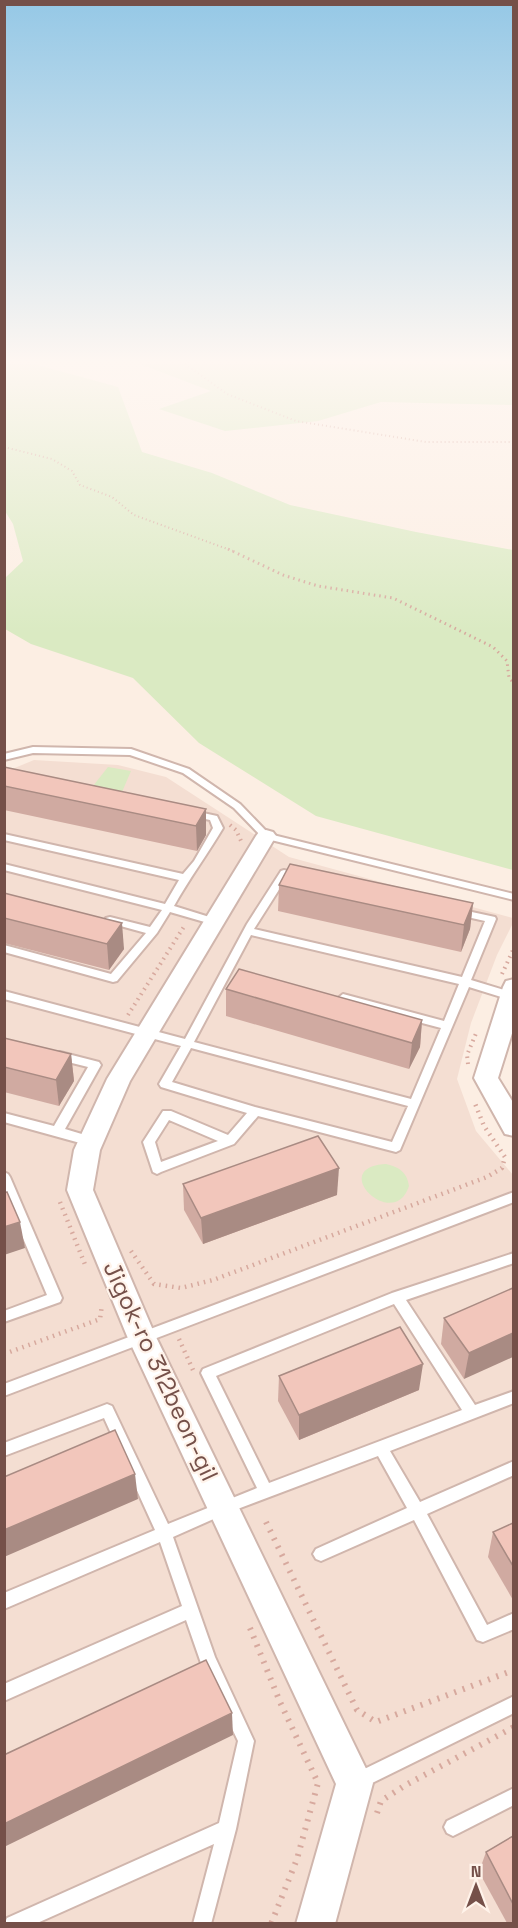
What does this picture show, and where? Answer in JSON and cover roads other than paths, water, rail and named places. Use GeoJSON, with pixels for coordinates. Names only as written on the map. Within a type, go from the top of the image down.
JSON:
{"type":"FeatureCollection","features":[{"type":"Feature","properties":{"kind":"street","name":"Jigok-ro 312beon-gil"},"geometry":{"type":"LineString","coordinates":[[254,840],[215,922],[138,1025],[118,1079],[87,1150],[80,1190],[141,1336],[355,1783]]}},
{"type":"Feature","properties":{"kind":"street"},"geometry":{"type":"LineString","coordinates":[[508,988],[486,1078],[513,1127]]}},
{"type":"Feature","properties":{"kind":"street"},"geometry":{"type":"LineString","coordinates":[[315,1923],[355,1783]]}},
{"type":"Feature","properties":{"kind":"lane"},"geometry":{"type":"LineString","coordinates":[[4,757],[33,750],[131,752],[186,771],[237,806],[254,840],[513,897]]}},
{"type":"Feature","properties":{"kind":"lane"},"geometry":{"type":"LineString","coordinates":[[4,948],[113,978],[153,931],[218,828],[214,818],[179,811]]}},
{"type":"Feature","properties":{"kind":"lane"},"geometry":{"type":"LineString","coordinates":[[4,837],[185,878]]}},
{"type":"Feature","properties":{"kind":"lane"},"geometry":{"type":"LineString","coordinates":[[4,867],[215,922]]}},
{"type":"Feature","properties":{"kind":"lane"},"geometry":{"type":"LineString","coordinates":[[307,878],[284,873],[249,930],[190,1042],[165,1084],[255,1111],[396,1147],[491,919],[445,909]]}},
{"type":"Feature","properties":{"kind":"lane"},"geometry":{"type":"LineString","coordinates":[[96,917],[153,931]]}},
{"type":"Feature","properties":{"kind":"lane"},"geometry":{"type":"LineString","coordinates":[[249,930],[466,982],[508,988]]}},
{"type":"Feature","properties":{"kind":"lane"},"geometry":{"type":"LineString","coordinates":[[229,968],[241,971]]}},
{"type":"Feature","properties":{"kind":"lane"},"geometry":{"type":"LineString","coordinates":[[4,995],[138,1025],[190,1042],[415,1104]]}},
{"type":"Feature","properties":{"kind":"lane"},"geometry":{"type":"LineString","coordinates":[[332,995],[447,1026]]}},
{"type":"Feature","properties":{"kind":"lane"},"geometry":{"type":"LineString","coordinates":[[49,1053],[95,1065],[57,1132]]}},
{"type":"Feature","properties":{"kind":"lane"},"geometry":{"type":"LineString","coordinates":[[230,1142],[167,1114],[149,1142],[156,1169],[230,1142],[255,1111]]}},
{"type":"Feature","properties":{"kind":"lane"},"geometry":{"type":"LineString","coordinates":[[4,1117],[91,1141]]}},
{"type":"Feature","properties":{"kind":"lane"},"geometry":{"type":"LineString","coordinates":[[4,1176],[55,1298],[4,1317]]}},
{"type":"Feature","properties":{"kind":"lane"},"geometry":{"type":"LineString","coordinates":[[4,1390],[141,1336],[513,1197]]}},
{"type":"Feature","properties":{"kind":"lane"},"geometry":{"type":"LineString","coordinates":[[266,1492],[208,1373],[397,1298],[513,1258]]}},
{"type":"Feature","properties":{"kind":"lane"},"geometry":{"type":"LineString","coordinates":[[397,1298],[472,1413]]}},
{"type":"Feature","properties":{"kind":"lane"},"geometry":{"type":"LineString","coordinates":[[4,1601],[223,1508],[513,1397]]}},
{"type":"Feature","properties":{"kind":"lane"},"geometry":{"type":"LineString","coordinates":[[4,1450],[107,1410],[164,1533],[208,1660],[246,1741],[227,1828],[202,1923]]}},
{"type":"Feature","properties":{"kind":"lane"},"geometry":{"type":"LineString","coordinates":[[381,1448],[483,1634],[513,1621]]}},
{"type":"Feature","properties":{"kind":"lane"},"geometry":{"type":"LineString","coordinates":[[321,1554],[513,1468]]}},
{"type":"Feature","properties":{"kind":"lane"},"geometry":{"type":"LineString","coordinates":[[4,1693],[191,1610]]}},
{"type":"Feature","properties":{"kind":"lane"},"geometry":{"type":"LineString","coordinates":[[355,1783],[513,1704]]}},
{"type":"Feature","properties":{"kind":"lane"},"geometry":{"type":"LineString","coordinates":[[453,1827],[513,1796]]}},
{"type":"Feature","properties":{"kind":"lane"},"geometry":{"type":"LineString","coordinates":[[13,1923],[227,1828]]}}]}
